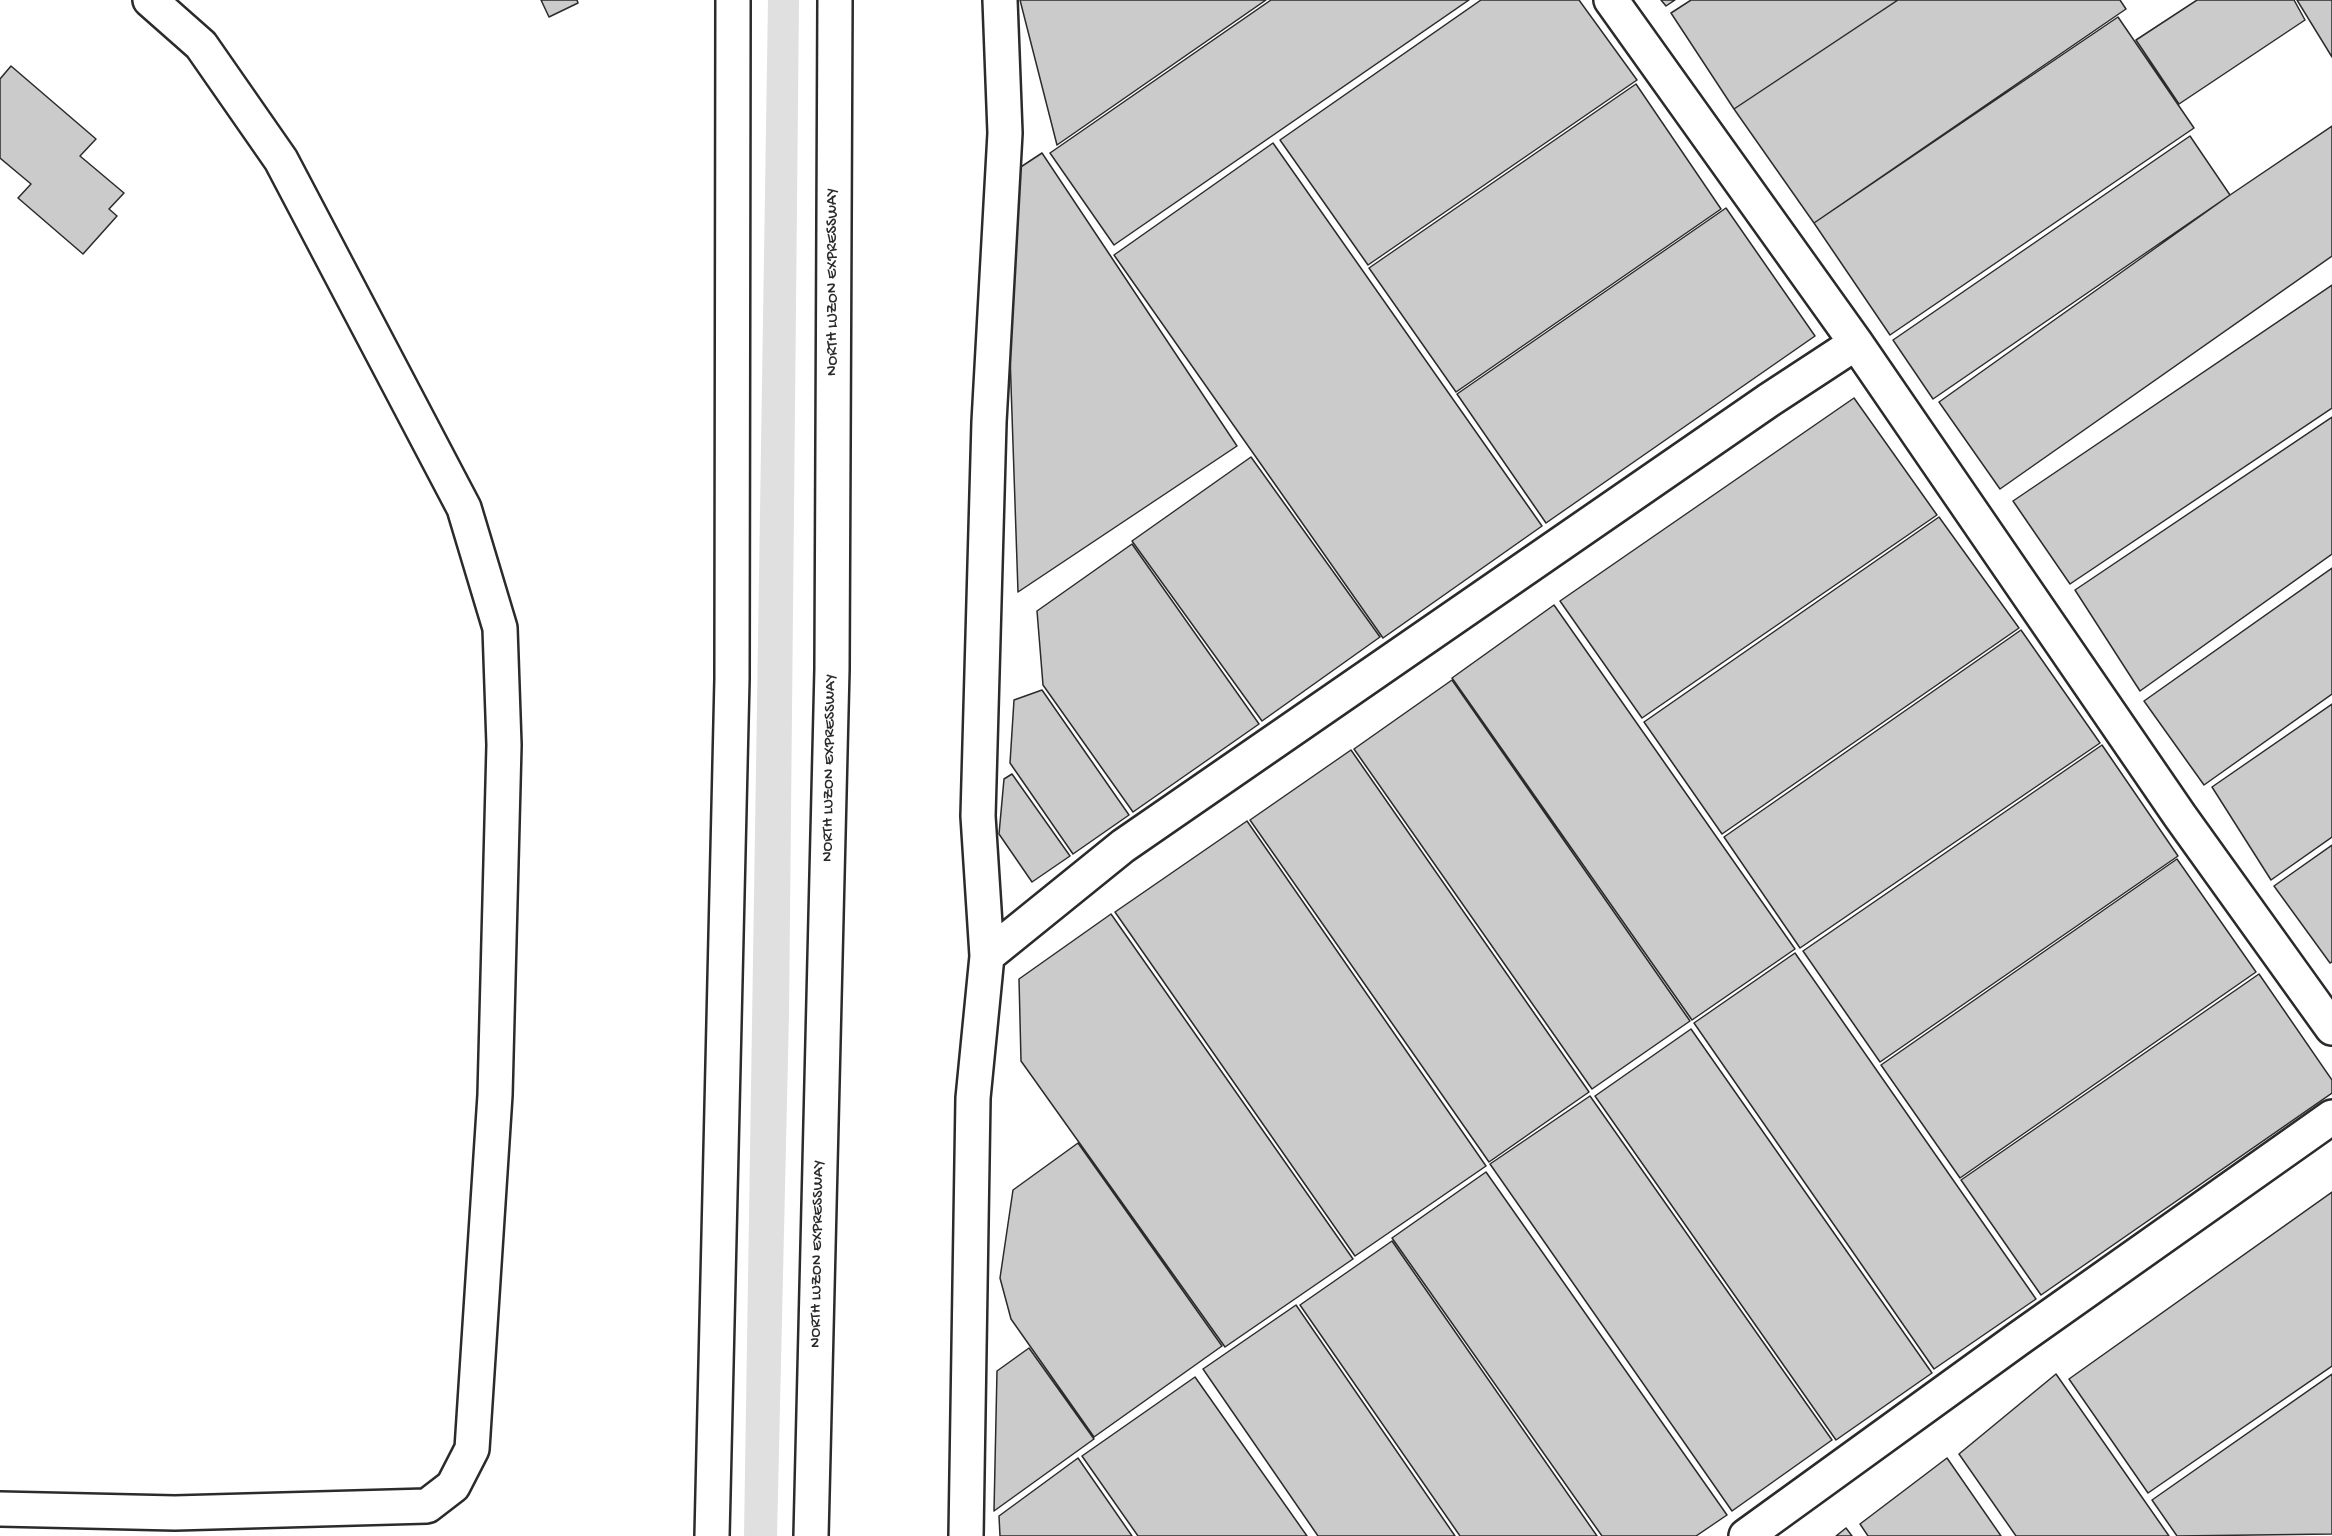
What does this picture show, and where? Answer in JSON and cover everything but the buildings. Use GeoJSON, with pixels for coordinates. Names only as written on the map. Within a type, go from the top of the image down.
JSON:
{"type":"FeatureCollection","features":[{"type":"Feature","properties":{"kind":"main road"},"geometry":{"type":"LineString","coordinates":[[0,1509],[175,1513],[427,1506],[453,1486],[472,1449],[495,1095],[504,745],[500,628],[464,508],[281,160],[201,45],[150,0]]}},
{"type":"Feature","properties":{"kind":"main road"},"geometry":{"type":"LineString","coordinates":[[712,1536],[732,679],[733,0]]}},
{"type":"Feature","properties":{"kind":"main road","name":"NORTH LUZON EXPRESSWAY"},"geometry":{"type":"LineString","coordinates":[[811,1536],[832,669],[835,0]]}},
{"type":"Feature","properties":{"kind":"main road"},"geometry":{"type":"LineString","coordinates":[[966,1536],[974,1098],[987,956],[978,816],[989,422],[1005,133],[1000,0]]}},
{"type":"Feature","properties":{"kind":"main road"},"geometry":{"type":"LineString","coordinates":[[1611,0],[1856,343],[2180,816],[2332,1028]]}},
{"type":"Feature","properties":{"kind":"main road"},"geometry":{"type":"LineString","coordinates":[[987,956],[1123,846],[1769,400],[1856,343]]}},
{"type":"Feature","properties":{"kind":"main road"},"geometry":{"type":"LineString","coordinates":[[1746,1536],[2018,1339],[2332,1117]]}},
{"type":"Feature","properties":{"kind":"shaded area"},"geometry":{"type":"Polygon","coordinates":[[[768,0],[799,0],[789,1013],[777,1536],[744,1536],[768,0]]]}}]}
